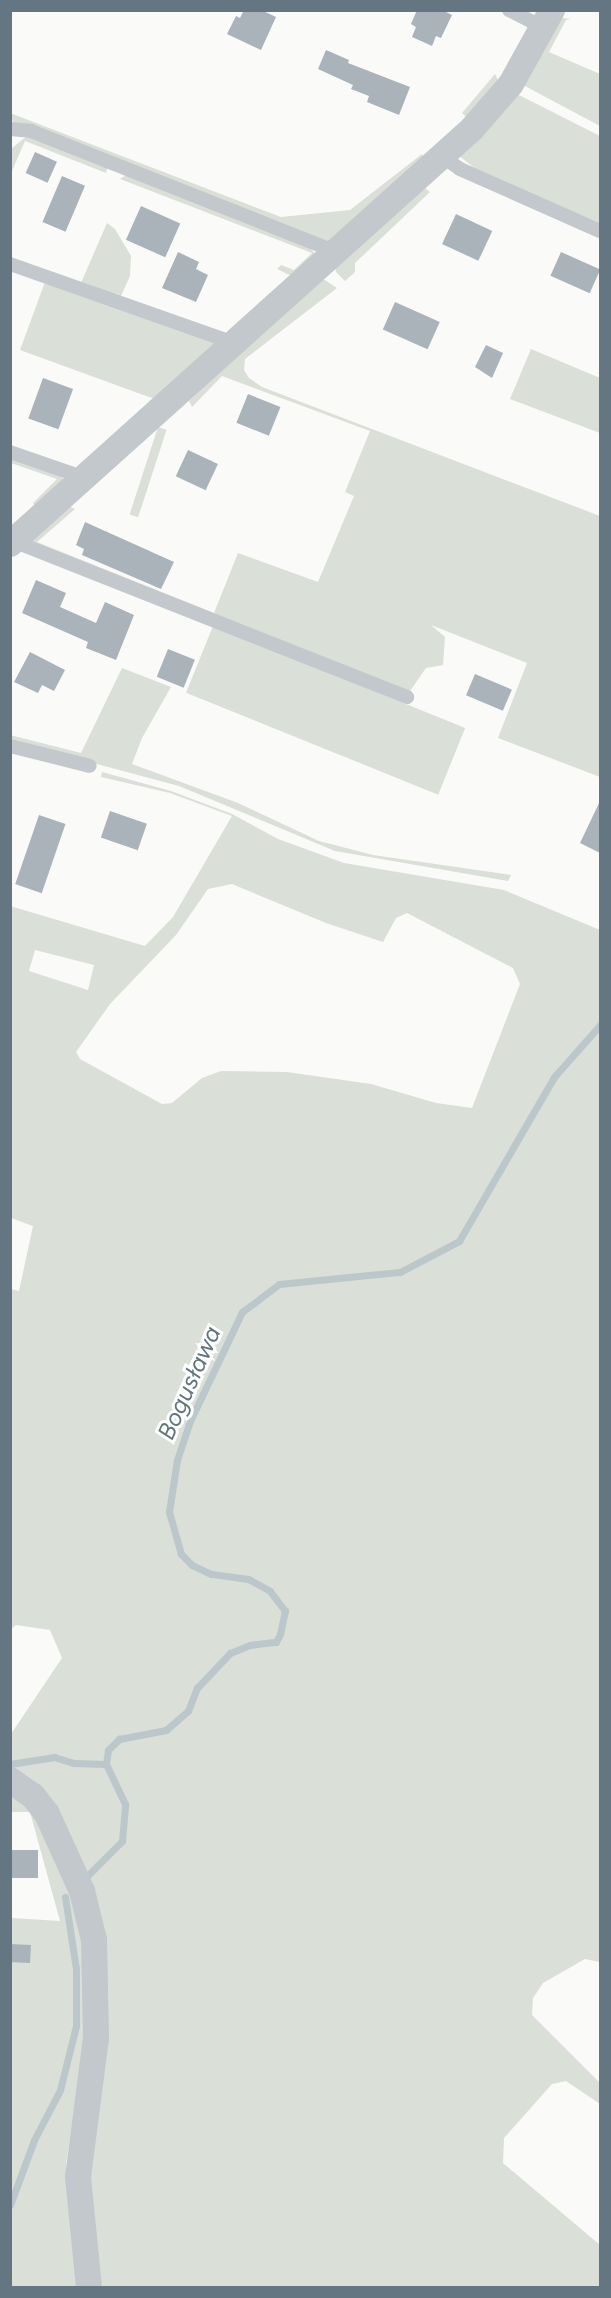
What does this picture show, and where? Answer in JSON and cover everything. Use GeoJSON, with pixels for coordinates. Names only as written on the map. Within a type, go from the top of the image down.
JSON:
{"type":"FeatureCollection","features":[{"type":"Feature","properties":{"kind":"street"},"geometry":{"type":"LineString","coordinates":[[12,543],[442,156],[511,84],[548,19]]}},
{"type":"Feature","properties":{"kind":"street"},"geometry":{"type":"LineString","coordinates":[[10,1780],[33,1796],[47,1814],[82,1891],[94,1940],[96,2038],[78,2177],[89,2288]]}},
{"type":"Feature","properties":{"kind":"lane"},"geometry":{"type":"LineString","coordinates":[[509,10],[548,19]]}},
{"type":"Feature","properties":{"kind":"lane"},"geometry":{"type":"LineString","coordinates":[[10,129],[31,131],[324,247],[333,255]]}},
{"type":"Feature","properties":{"kind":"lane"},"geometry":{"type":"LineString","coordinates":[[442,156],[460,169],[600,231]]}},
{"type":"Feature","properties":{"kind":"lane"},"geometry":{"type":"LineString","coordinates":[[10,264],[234,344]]}},
{"type":"Feature","properties":{"kind":"lane"},"geometry":{"type":"LineString","coordinates":[[10,452],[85,478]]}},
{"type":"Feature","properties":{"kind":"lane"},"geometry":{"type":"LineString","coordinates":[[12,543],[408,697]]}},
{"type":"Feature","properties":{"kind":"lane"},"geometry":{"type":"LineString","coordinates":[[10,746],[90,766]]}},
{"type":"Feature","properties":{"kind":"shaded area"},"geometry":{"type":"Polygon","coordinates":[[[555,17],[571,19],[566,20],[549,52],[600,74],[600,126],[523,85],[555,17]]]}},
{"type":"Feature","properties":{"kind":"shaded area"},"geometry":{"type":"Polygon","coordinates":[[[495,74],[498,80],[469,120],[462,113],[495,74]]]}},
{"type":"Feature","properties":{"kind":"shaded area"},"geometry":{"type":"Polygon","coordinates":[[[515,93],[600,136],[600,225],[480,172],[459,156],[515,93]]]}},
{"type":"Feature","properties":{"kind":"shaded area"},"geometry":{"type":"Polygon","coordinates":[[[10,113],[281,217],[350,210],[422,154],[426,160],[331,244],[24,123],[14,126],[10,113]]]}},
{"type":"Feature","properties":{"kind":"shaded area"},"geometry":{"type":"Polygon","coordinates":[[[27,136],[108,166],[106,173],[25,141],[11,173],[12,148],[27,136]]]}},
{"type":"Feature","properties":{"kind":"shaded area"},"geometry":{"type":"Polygon","coordinates":[[[128,174],[308,246],[319,258],[296,278],[277,269],[281,265],[294,270],[312,253],[120,179],[128,174]]]}},
{"type":"Feature","properties":{"kind":"shaded area"},"geometry":{"type":"Polygon","coordinates":[[[425,188],[430,192],[355,263],[355,272],[345,281],[336,272],[335,267],[425,188]]]}},
{"type":"Feature","properties":{"kind":"shaded area"},"geometry":{"type":"Polygon","coordinates":[[[107,223],[115,229],[131,256],[130,276],[121,296],[81,283],[107,223]]]}},
{"type":"Feature","properties":{"kind":"shaded area"},"geometry":{"type":"Polygon","coordinates":[[[317,280],[325,280],[337,288],[245,359],[244,370],[249,378],[262,387],[600,516],[600,777],[498,738],[527,663],[431,625],[445,637],[443,665],[426,668],[410,691],[36,545],[32,540],[66,505],[75,509],[37,542],[214,613],[238,553],[318,582],[354,496],[345,492],[370,431],[222,376],[192,407],[189,401],[317,280]]]}},
{"type":"Feature","properties":{"kind":"shaded area"},"geometry":{"type":"Polygon","coordinates":[[[45,282],[213,341],[218,347],[160,401],[20,350],[45,282]]]}},
{"type":"Feature","properties":{"kind":"shaded area"},"geometry":{"type":"Polygon","coordinates":[[[531,349],[600,378],[600,433],[510,399],[531,349]]]}},
{"type":"Feature","properties":{"kind":"shaded area"},"geometry":{"type":"Polygon","coordinates":[[[158,427],[167,430],[138,517],[130,514],[158,427]]]}},
{"type":"Feature","properties":{"kind":"shaded area"},"geometry":{"type":"Polygon","coordinates":[[[11,458],[60,476],[70,485],[39,510],[33,503],[57,479],[11,463],[11,458]]]}},
{"type":"Feature","properties":{"kind":"shaded area"},"geometry":{"type":"Polygon","coordinates":[[[213,626],[465,728],[438,795],[186,693],[213,626]]]}},
{"type":"Feature","properties":{"kind":"shaded area"},"geometry":{"type":"Polygon","coordinates":[[[122,668],[171,687],[142,738],[132,764],[238,803],[319,841],[373,855],[511,875],[508,881],[335,851],[179,786],[11,741],[10,735],[81,753],[122,668]]]}},
{"type":"Feature","properties":{"kind":"shaded area"},"geometry":{"type":"Polygon","coordinates":[[[102,772],[171,791],[232,814],[278,839],[344,863],[504,890],[600,930],[600,1962],[585,1959],[543,1983],[533,1998],[532,2015],[600,2083],[600,2104],[566,2081],[552,2084],[504,2138],[503,2163],[600,2245],[600,2287],[101,2287],[87,2170],[104,1932],[11,1770],[11,1734],[62,1658],[50,1630],[16,1625],[11,1629],[11,1289],[19,1291],[33,1226],[11,1218],[10,906],[145,946],[173,917],[232,816],[170,793],[101,777],[102,772]],[[232,884],[208,889],[176,935],[110,1004],[76,1052],[80,1059],[162,1104],[172,1103],[202,1078],[221,1071],[287,1072],[371,1084],[436,1103],[472,1108],[520,984],[513,968],[407,913],[396,918],[383,942],[326,923],[232,884]],[[35,950],[29,971],[88,990],[94,965],[35,950]]]}},
{"type":"Feature","properties":{"kind":"shaded area"},"geometry":{"type":"Polygon","coordinates":[[[10,1790],[44,1820],[84,1935],[85,2036],[66,2164],[77,2287],[11,2287],[11,1918],[60,1921],[30,1812],[11,1812],[10,1790]]]}},
{"type":"Feature","properties":{"kind":"building"},"geometry":{"type":"Polygon","coordinates":[[[244,10],[261,10],[276,17],[261,50],[227,34],[236,16],[240,18],[244,10]]]}},
{"type":"Feature","properties":{"kind":"building"},"geometry":{"type":"Polygon","coordinates":[[[417,10],[442,10],[452,15],[441,38],[436,36],[432,46],[412,37],[416,27],[411,24],[417,10]]]}},
{"type":"Feature","properties":{"kind":"building"},"geometry":{"type":"Polygon","coordinates":[[[326,50],[349,60],[348,63],[410,87],[399,115],[367,102],[369,96],[351,89],[353,85],[318,69],[326,50]]]}},
{"type":"Feature","properties":{"kind":"building"},"geometry":{"type":"Polygon","coordinates":[[[35,152],[57,162],[48,183],[26,173],[35,152]]]}},
{"type":"Feature","properties":{"kind":"building"},"geometry":{"type":"Polygon","coordinates":[[[62,176],[85,186],[65,232],[42,222],[62,176]]]}},
{"type":"Feature","properties":{"kind":"building"},"geometry":{"type":"Polygon","coordinates":[[[141,206],[180,223],[165,257],[126,240],[141,206]]]}},
{"type":"Feature","properties":{"kind":"building"},"geometry":{"type":"Polygon","coordinates":[[[456,214],[492,231],[478,261],[442,244],[456,214]]]}},
{"type":"Feature","properties":{"kind":"building"},"geometry":{"type":"Polygon","coordinates":[[[178,252],[199,262],[196,269],[208,275],[196,302],[162,288],[178,252]]]}},
{"type":"Feature","properties":{"kind":"building"},"geometry":{"type":"Polygon","coordinates":[[[561,252],[600,269],[590,293],[550,276],[561,252]]]}},
{"type":"Feature","properties":{"kind":"building"},"geometry":{"type":"Polygon","coordinates":[[[395,302],[440,322],[428,349],[383,329],[395,302]]]}},
{"type":"Feature","properties":{"kind":"building"},"geometry":{"type":"Polygon","coordinates":[[[486,345],[503,353],[492,378],[475,367],[486,345]]]}},
{"type":"Feature","properties":{"kind":"building"},"geometry":{"type":"Polygon","coordinates":[[[43,378],[73,389],[58,429],[28,418],[43,378]]]}},
{"type":"Feature","properties":{"kind":"building"},"geometry":{"type":"Polygon","coordinates":[[[248,394],[280,407],[269,436],[236,423],[248,394]]]}},
{"type":"Feature","properties":{"kind":"building"},"geometry":{"type":"Polygon","coordinates":[[[188,450],[218,464],[206,490],[176,476],[188,450]]]}},
{"type":"Feature","properties":{"kind":"building"},"geometry":{"type":"Polygon","coordinates":[[[85,522],[174,562],[161,589],[82,555],[84,549],[76,545],[85,522]]]}},
{"type":"Feature","properties":{"kind":"building"},"geometry":{"type":"Polygon","coordinates":[[[36,580],[66,593],[60,607],[96,623],[105,602],[134,615],[116,660],[86,648],[88,642],[22,613],[36,580]]]}},
{"type":"Feature","properties":{"kind":"building"},"geometry":{"type":"Polygon","coordinates":[[[168,649],[195,660],[184,688],[157,677],[168,649]]]}},
{"type":"Feature","properties":{"kind":"building"},"geometry":{"type":"Polygon","coordinates":[[[30,652],[65,670],[54,691],[42,685],[38,693],[14,682],[30,652]]]}},
{"type":"Feature","properties":{"kind":"building"},"geometry":{"type":"Polygon","coordinates":[[[475,674],[512,690],[503,711],[466,695],[475,674]]]}},
{"type":"Feature","properties":{"kind":"building"},"geometry":{"type":"Polygon","coordinates":[[[600,801],[600,853],[580,843],[600,801]]]}},
{"type":"Feature","properties":{"kind":"building"},"geometry":{"type":"Polygon","coordinates":[[[110,811],[147,824],[138,850],[101,837],[110,811]]]}},
{"type":"Feature","properties":{"kind":"building"},"geometry":{"type":"Polygon","coordinates":[[[39,815],[65,824],[42,893],[15,884],[39,815]]]}},
{"type":"Feature","properties":{"kind":"building"},"geometry":{"type":"Polygon","coordinates":[[[10,1850],[38,1850],[38,1878],[10,1878],[10,1850]]]}},
{"type":"Feature","properties":{"kind":"building"},"geometry":{"type":"Polygon","coordinates":[[[10,1944],[31,1945],[30,1963],[10,1962],[10,1944]]]}},
{"type":"Feature","properties":{"kind":"waterway","name":"Bogusława"},"geometry":{"type":"LineString","coordinates":[[87,1876],[122,1841],[125,1804],[106,1764],[108,1750],[119,1739],[166,1730],[188,1711],[197,1688],[230,1653],[250,1645],[276,1642],[280,1634],[285,1611],[270,1591],[248,1579],[211,1574],[192,1565],[181,1554],[169,1512],[177,1460],[190,1421],[242,1312],[279,1284],[400,1272],[459,1241],[554,1077],[600,1025]]}},
{"type":"Feature","properties":{"kind":"waterway"},"geometry":{"type":"LineString","coordinates":[[10,1764],[54,1757],[74,1763],[106,1764]]}},
{"type":"Feature","properties":{"kind":"waterway","name":"Bogusława"},"geometry":{"type":"LineString","coordinates":[[10,2205],[34,2140],[60,2090],[76,2026],[76,1969],[65,1897]]}}]}
